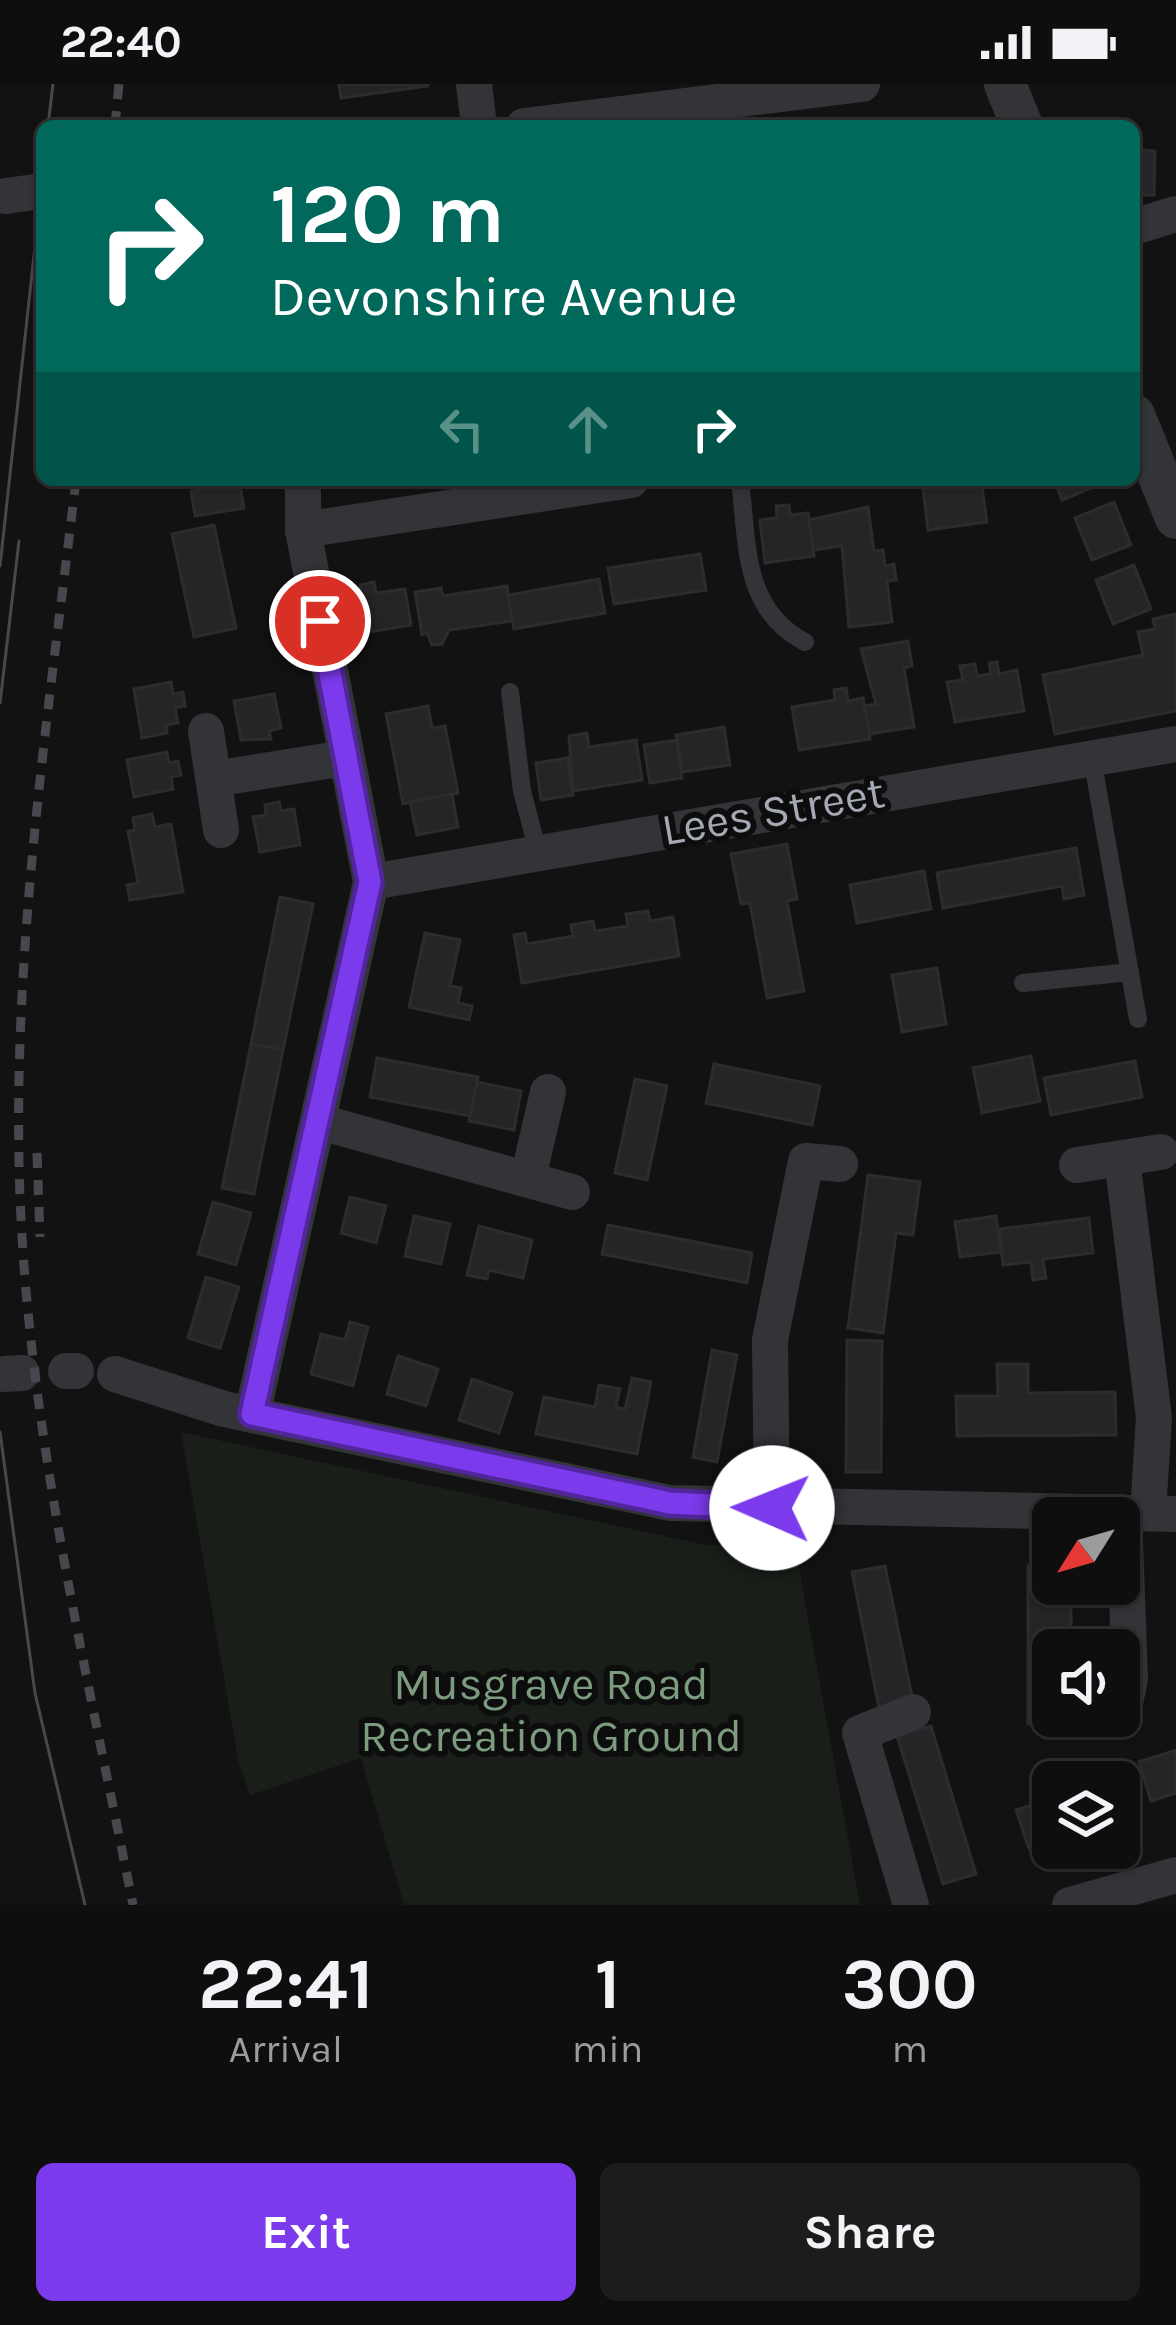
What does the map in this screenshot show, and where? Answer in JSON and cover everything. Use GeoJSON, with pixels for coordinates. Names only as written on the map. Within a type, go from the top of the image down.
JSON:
{"type":"FeatureCollection","features":[{"type":"Feature","properties":{"kind":"street"},"geometry":{"type":"LineString","coordinates":[[474,84],[478,120]]}},
{"type":"Feature","properties":{"kind":"street"},"geometry":{"type":"LineString","coordinates":[[566,120],[784,89],[862,84]]}},
{"type":"Feature","properties":{"kind":"street"},"geometry":{"type":"LineString","coordinates":[[1005,84],[1020,120]]}},
{"type":"Feature","properties":{"kind":"street"},"geometry":{"type":"LineString","coordinates":[[1140,225],[1176,214]]}},
{"type":"Feature","properties":{"kind":"street"},"geometry":{"type":"LineString","coordinates":[[1140,430],[1176,518]]}},
{"type":"Feature","properties":{"kind":"street"},"geometry":{"type":"LineString","coordinates":[[252,1414],[370,882],[303,530],[303,486]]}},
{"type":"Feature","properties":{"kind":"street"},"geometry":{"type":"LineString","coordinates":[[303,530],[592,486]]}},
{"type":"Feature","properties":{"kind":"street"},"geometry":{"type":"LineString","coordinates":[[206,731],[221,830]]}},
{"type":"Feature","properties":{"kind":"street","name":"Lees Street"},"geometry":{"type":"LineString","coordinates":[[370,882],[1176,744]]}},
{"type":"Feature","properties":{"kind":"street"},"geometry":{"type":"LineString","coordinates":[[214,778],[345,758]]}},
{"type":"Feature","properties":{"kind":"street"},"geometry":{"type":"LineString","coordinates":[[528,1178],[548,1092]]}},
{"type":"Feature","properties":{"kind":"street"},"geometry":{"type":"LineString","coordinates":[[320,1122],[572,1192]]}},
{"type":"Feature","properties":{"kind":"street"},"geometry":{"type":"LineString","coordinates":[[1077,1165],[1161,1152]]}},
{"type":"Feature","properties":{"kind":"street"},"geometry":{"type":"LineString","coordinates":[[1122,1158],[1154,1418],[1140,1633]]}},
{"type":"Feature","properties":{"kind":"street"},"geometry":{"type":"LineString","coordinates":[[772,1508],[770,1340],[794,1205],[806,1161],[840,1164]]}},
{"type":"Feature","properties":{"kind":"street"},"geometry":{"type":"LineString","coordinates":[[115,1374],[252,1414],[670,1503],[1149,1513]]}},
{"type":"Feature","properties":{"kind":"street"},"geometry":{"type":"LineString","coordinates":[[910,1905],[860,1733],[913,1712]]}},
{"type":"Feature","properties":{"kind":"street"},"geometry":{"type":"LineString","coordinates":[[1070,1905],[1176,1875]]}},
{"type":"Feature","properties":{"kind":"lane"},"geometry":{"type":"LineString","coordinates":[[741,486],[754,582],[766,613],[806,642]]}},
{"type":"Feature","properties":{"kind":"lane"},"geometry":{"type":"LineString","coordinates":[[510,692],[522,790],[538,853]]}},
{"type":"Feature","properties":{"kind":"lane"},"geometry":{"type":"LineString","coordinates":[[1092,758],[1138,1019]]}},
{"type":"Feature","properties":{"kind":"lane"},"geometry":{"type":"LineString","coordinates":[[1022,982],[1130,972]]}},
{"type":"Feature","properties":{"kind":"green space","name":"Musgrave Road Recreation Ground"},"geometry":{"type":"Polygon","coordinates":[[[181,1432],[706,1545],[795,1546],[860,1905],[404,1905],[361,1758],[250,1795],[238,1759],[181,1432]]]}},
{"type":"Feature","properties":{"kind":"building"},"geometry":{"type":"Polygon","coordinates":[[[339,84],[428,84],[428,86],[341,98],[339,84]]]}},
{"type":"Feature","properties":{"kind":"building"},"geometry":{"type":"Polygon","coordinates":[[[1140,150],[1155,151],[1154,195],[1140,195],[1140,150]]]}},
{"type":"Feature","properties":{"kind":"building"},"geometry":{"type":"Polygon","coordinates":[[[199,486],[240,486],[244,508],[195,516],[191,491],[199,486]]]}},
{"type":"Feature","properties":{"kind":"building"},"geometry":{"type":"Polygon","coordinates":[[[982,486],[987,522],[928,530],[923,489],[982,486]]]}},
{"type":"Feature","properties":{"kind":"building"},"geometry":{"type":"Polygon","coordinates":[[[1057,486],[1096,486],[1062,500],[1057,486]]]}},
{"type":"Feature","properties":{"kind":"building"},"geometry":{"type":"Polygon","coordinates":[[[1114,502],[1131,545],[1092,560],[1075,518],[1114,502]]]}},
{"type":"Feature","properties":{"kind":"building"},"geometry":{"type":"Polygon","coordinates":[[[789,505],[790,515],[808,513],[814,556],[765,563],[760,520],[777,518],[776,506],[789,505]]]}},
{"type":"Feature","properties":{"kind":"building"},"geometry":{"type":"Polygon","coordinates":[[[868,507],[874,551],[883,550],[885,566],[894,564],[896,580],[887,581],[892,622],[849,627],[842,546],[813,550],[809,520],[868,507]]]}},
{"type":"Feature","properties":{"kind":"building"},"geometry":{"type":"Polygon","coordinates":[[[214,525],[236,628],[194,637],[172,534],[214,525]]]}},
{"type":"Feature","properties":{"kind":"building"},"geometry":{"type":"Polygon","coordinates":[[[700,554],[706,590],[614,604],[608,568],[700,554]]]}},
{"type":"Feature","properties":{"kind":"building"},"geometry":{"type":"Polygon","coordinates":[[[1134,565],[1151,609],[1113,624],[1096,580],[1134,565]]]}},
{"type":"Feature","properties":{"kind":"building"},"geometry":{"type":"Polygon","coordinates":[[[599,579],[605,613],[514,629],[508,595],[599,579]]]}},
{"type":"Feature","properties":{"kind":"building"},"geometry":{"type":"Polygon","coordinates":[[[374,582],[376,593],[405,589],[411,625],[357,634],[351,597],[361,596],[360,585],[374,582]]]}},
{"type":"Feature","properties":{"kind":"building"},"geometry":{"type":"Polygon","coordinates":[[[507,586],[512,621],[449,630],[442,644],[432,645],[427,633],[422,635],[415,592],[441,588],[443,596],[507,586]]]}},
{"type":"Feature","properties":{"kind":"building"},"geometry":{"type":"Polygon","coordinates":[[[1176,614],[1176,711],[1055,734],[1043,675],[1143,655],[1138,632],[1155,629],[1153,619],[1176,614]]]}},
{"type":"Feature","properties":{"kind":"building"},"geometry":{"type":"Polygon","coordinates":[[[908,641],[912,666],[904,668],[914,727],[869,734],[864,706],[876,704],[861,649],[908,641]]]}},
{"type":"Feature","properties":{"kind":"building"},"geometry":{"type":"Polygon","coordinates":[[[997,662],[999,674],[1017,670],[1024,711],[955,722],[947,682],[963,680],[960,666],[975,664],[977,676],[991,674],[989,663],[997,662]]]}},
{"type":"Feature","properties":{"kind":"building"},"geometry":{"type":"Polygon","coordinates":[[[171,682],[173,694],[183,692],[185,706],[175,708],[178,723],[166,725],[167,733],[142,738],[134,689],[171,682]]]}},
{"type":"Feature","properties":{"kind":"building"},"geometry":{"type":"Polygon","coordinates":[[[846,688],[848,701],[863,698],[870,739],[799,750],[792,707],[835,700],[834,690],[846,688]]]}},
{"type":"Feature","properties":{"kind":"building"},"geometry":{"type":"Polygon","coordinates":[[[274,694],[281,728],[269,731],[271,739],[241,740],[234,701],[274,694]]]}},
{"type":"Feature","properties":{"kind":"building"},"geometry":{"type":"Polygon","coordinates":[[[428,706],[432,728],[445,726],[458,793],[403,804],[386,714],[428,706]]]}},
{"type":"Feature","properties":{"kind":"building"},"geometry":{"type":"Polygon","coordinates":[[[724,727],[730,765],[682,772],[676,735],[724,727]]]}},
{"type":"Feature","properties":{"kind":"building"},"geometry":{"type":"Polygon","coordinates":[[[587,733],[589,747],[636,740],[642,780],[573,791],[569,736],[587,733]]]}},
{"type":"Feature","properties":{"kind":"building"},"geometry":{"type":"Polygon","coordinates":[[[677,740],[682,778],[650,783],[644,745],[677,740]]]}},
{"type":"Feature","properties":{"kind":"building"},"geometry":{"type":"Polygon","coordinates":[[[167,752],[169,763],[178,761],[181,775],[171,777],[173,789],[134,797],[127,760],[167,752]]]}},
{"type":"Feature","properties":{"kind":"building"},"geometry":{"type":"Polygon","coordinates":[[[568,758],[573,795],[541,800],[536,763],[568,758]]]}},
{"type":"Feature","properties":{"kind":"building"},"geometry":{"type":"Polygon","coordinates":[[[452,794],[458,827],[417,835],[410,802],[452,794]]]}},
{"type":"Feature","properties":{"kind":"building"},"geometry":{"type":"Polygon","coordinates":[[[279,802],[281,811],[294,809],[300,845],[260,852],[253,817],[266,815],[265,805],[279,802]]]}},
{"type":"Feature","properties":{"kind":"building"},"geometry":{"type":"Polygon","coordinates":[[[152,814],[155,827],[171,824],[183,892],[130,900],[127,885],[138,883],[128,831],[135,830],[133,818],[152,814]]]}},
{"type":"Feature","properties":{"kind":"building"},"geometry":{"type":"Polygon","coordinates":[[[787,844],[797,899],[787,901],[804,991],[767,998],[750,903],[741,904],[731,854],[787,844]]]}},
{"type":"Feature","properties":{"kind":"building"},"geometry":{"type":"Polygon","coordinates":[[[1076,848],[1084,895],[1064,899],[1062,886],[943,908],[937,873],[1076,848]]]}},
{"type":"Feature","properties":{"kind":"building"},"geometry":{"type":"Polygon","coordinates":[[[924,871],[931,909],[857,923],[850,885],[924,871]]]}},
{"type":"Feature","properties":{"kind":"building"},"geometry":{"type":"Polygon","coordinates":[[[280,897],[313,904],[283,1050],[251,1044],[280,897]]]}},
{"type":"Feature","properties":{"kind":"building"},"geometry":{"type":"Polygon","coordinates":[[[648,911],[650,921],[673,917],[679,956],[522,983],[514,935],[525,933],[527,944],[573,936],[571,925],[593,921],[595,931],[628,926],[626,914],[648,911]]]}},
{"type":"Feature","properties":{"kind":"building"},"geometry":{"type":"Polygon","coordinates":[[[425,933],[460,940],[450,986],[461,988],[458,1003],[472,1006],[469,1020],[409,1007],[425,933]]]}},
{"type":"Feature","properties":{"kind":"building"},"geometry":{"type":"Polygon","coordinates":[[[937,968],[946,1024],[902,1032],[892,975],[937,968]]]}},
{"type":"Feature","properties":{"kind":"building"},"geometry":{"type":"Polygon","coordinates":[[[251,1044],[283,1050],[254,1194],[222,1188],[251,1044]]]}},
{"type":"Feature","properties":{"kind":"building"},"geometry":{"type":"Polygon","coordinates":[[[1031,1056],[1040,1101],[982,1113],[973,1068],[1031,1056]]]}},
{"type":"Feature","properties":{"kind":"building"},"geometry":{"type":"Polygon","coordinates":[[[377,1058],[478,1077],[470,1116],[370,1097],[377,1058]]]}},
{"type":"Feature","properties":{"kind":"building"},"geometry":{"type":"Polygon","coordinates":[[[1135,1061],[1142,1097],[1051,1115],[1044,1078],[1135,1061]]]}},
{"type":"Feature","properties":{"kind":"building"},"geometry":{"type":"Polygon","coordinates":[[[714,1064],[820,1086],[812,1125],[706,1103],[714,1064]]]}},
{"type":"Feature","properties":{"kind":"building"},"geometry":{"type":"Polygon","coordinates":[[[635,1079],[667,1086],[647,1180],[615,1173],[635,1079]]]}},
{"type":"Feature","properties":{"kind":"building"},"geometry":{"type":"Polygon","coordinates":[[[477,1082],[521,1091],[514,1130],[469,1121],[477,1082]]]}},
{"type":"Feature","properties":{"kind":"building"},"geometry":{"type":"Polygon","coordinates":[[[868,1175],[920,1182],[913,1235],[896,1233],[883,1333],[848,1328],[868,1175]]]}},
{"type":"Feature","properties":{"kind":"building"},"geometry":{"type":"Polygon","coordinates":[[[350,1197],[386,1206],[376,1243],[341,1233],[350,1197]]]}},
{"type":"Feature","properties":{"kind":"building"},"geometry":{"type":"Polygon","coordinates":[[[213,1202],[251,1213],[236,1265],[198,1254],[213,1202]]]}},
{"type":"Feature","properties":{"kind":"building"},"geometry":{"type":"Polygon","coordinates":[[[414,1216],[450,1224],[441,1264],[405,1256],[414,1216]]]}},
{"type":"Feature","properties":{"kind":"building"},"geometry":{"type":"Polygon","coordinates":[[[996,1216],[1001,1252],[960,1257],[955,1222],[996,1216]]]}},
{"type":"Feature","properties":{"kind":"building"},"geometry":{"type":"Polygon","coordinates":[[[1089,1218],[1093,1253],[1043,1259],[1046,1278],[1033,1280],[1031,1262],[1003,1265],[999,1229],[1089,1218]]]}},
{"type":"Feature","properties":{"kind":"building"},"geometry":{"type":"Polygon","coordinates":[[[608,1225],[752,1253],[747,1283],[602,1254],[608,1225]]]}},
{"type":"Feature","properties":{"kind":"building"},"geometry":{"type":"Polygon","coordinates":[[[479,1226],[532,1240],[523,1278],[489,1270],[487,1279],[467,1275],[479,1226]]]}},
{"type":"Feature","properties":{"kind":"building"},"geometry":{"type":"Polygon","coordinates":[[[206,1277],[239,1287],[220,1348],[188,1338],[206,1277]]]}},
{"type":"Feature","properties":{"kind":"building"},"geometry":{"type":"Polygon","coordinates":[[[350,1322],[368,1327],[353,1386],[311,1374],[321,1334],[345,1340],[350,1322]]]}},
{"type":"Feature","properties":{"kind":"building"},"geometry":{"type":"Polygon","coordinates":[[[847,1340],[882,1341],[881,1472],[846,1472],[847,1340]]]}},
{"type":"Feature","properties":{"kind":"building"},"geometry":{"type":"Polygon","coordinates":[[[712,1350],[737,1355],[717,1462],[693,1457],[712,1350]]]}},
{"type":"Feature","properties":{"kind":"building"},"geometry":{"type":"Polygon","coordinates":[[[398,1356],[438,1369],[426,1406],[387,1394],[398,1356]]]}},
{"type":"Feature","properties":{"kind":"building"},"geometry":{"type":"Polygon","coordinates":[[[997,1364],[1028,1364],[1028,1393],[1115,1392],[1116,1435],[957,1436],[956,1396],[998,1396],[997,1364]]]}},
{"type":"Feature","properties":{"kind":"building"},"geometry":{"type":"Polygon","coordinates":[[[632,1378],[651,1382],[637,1454],[536,1434],[544,1397],[595,1407],[599,1385],[620,1389],[616,1407],[625,1409],[632,1378]]]}},
{"type":"Feature","properties":{"kind":"building"},"geometry":{"type":"Polygon","coordinates":[[[472,1379],[512,1393],[499,1433],[459,1420],[472,1379]]]}},
{"type":"Feature","properties":{"kind":"building"},"geometry":{"type":"Polygon","coordinates":[[[885,1566],[913,1701],[879,1708],[852,1572],[885,1566]]]}},
{"type":"Feature","properties":{"kind":"building"},"geometry":{"type":"Polygon","coordinates":[[[1028,1566],[1032,1566],[1032,1605],[1071,1605],[1071,1629],[1032,1629],[1032,1724],[1028,1724],[1028,1566]]]}},
{"type":"Feature","properties":{"kind":"building"},"geometry":{"type":"Polygon","coordinates":[[[931,1726],[976,1874],[943,1884],[897,1736],[931,1726]]]}},
{"type":"Feature","properties":{"kind":"building"},"geometry":{"type":"Polygon","coordinates":[[[1176,1750],[1176,1793],[1151,1801],[1140,1762],[1176,1750]]]}},
{"type":"Feature","properties":{"kind":"building"},"geometry":{"type":"Polygon","coordinates":[[[1032,1805],[1032,1848],[1029,1849],[1016,1810],[1032,1805]]]}},
{"type":"Feature","properties":{"kind":"tram line"},"geometry":{"type":"LineString","coordinates":[[49,120],[53,84]]}},
{"type":"Feature","properties":{"kind":"tram line"},"geometry":{"type":"LineString","coordinates":[[0,566],[36,237]]}},
{"type":"Feature","properties":{"kind":"tram line"},"geometry":{"type":"LineString","coordinates":[[0,703],[19,541]]}},
{"type":"Feature","properties":{"kind":"tram line"},"geometry":{"type":"LineString","coordinates":[[0,1432],[35,1693],[85,1905]]}},
{"type":"Feature","properties":{"kind":"railway"},"geometry":{"type":"LineString","coordinates":[[116,120],[119,84]]}},
{"type":"Feature","properties":{"kind":"railway"},"geometry":{"type":"LineString","coordinates":[[75,486],[26,927],[20,1196],[35,1374],[48,1463],[133,1905]]}},
{"type":"Feature","properties":{"kind":"railway"},"geometry":{"type":"LineString","coordinates":[[37,1153],[40,1237]]}},
{"type":"Feature","properties":{"kind":"route"},"geometry":{"type":"LineString","coordinates":[[320,621],[370,882],[252,1414],[670,1503],[772,1508]]}}]}
